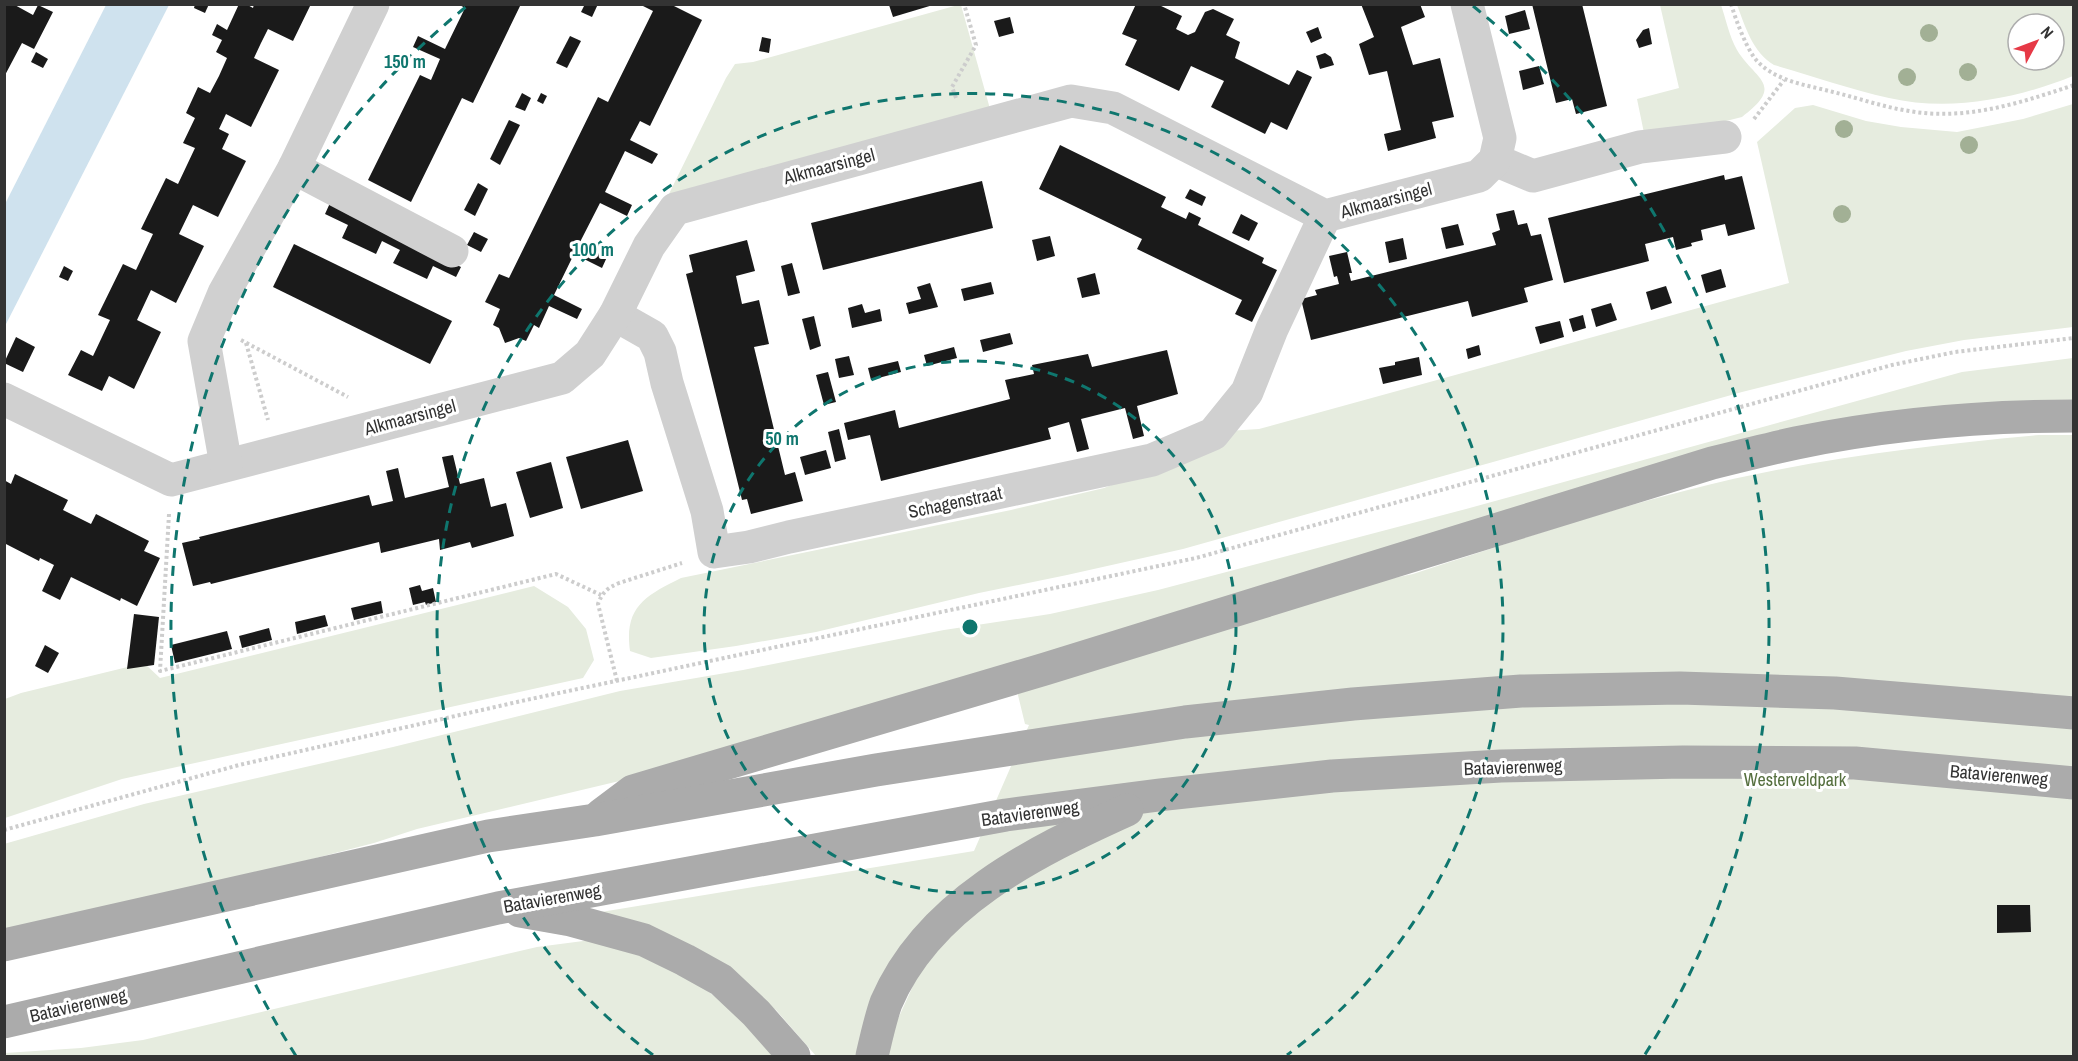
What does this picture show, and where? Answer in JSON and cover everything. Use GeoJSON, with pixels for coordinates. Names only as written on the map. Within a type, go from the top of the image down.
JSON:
{"type":"FeatureCollection","features":[{"type":"Feature","properties":{"kind":"main road"},"geometry":{"type":"LineString","coordinates":[[595,820],[633,791],[1068,662],[1712,463],[1795,443],[1878,428],[1963,419],[2073,416]]}},
{"type":"Feature","properties":{"kind":"main road"},"geometry":{"type":"LineString","coordinates":[[4,945],[488,836],[595,820],[876,770],[1185,722],[1353,704],[1521,690],[1680,688],[1835,693],[2073,713]]}},
{"type":"Feature","properties":{"kind":"main road","name":"Batavierenweg"},"geometry":{"type":"LineString","coordinates":[[4,1022],[498,908],[1006,815],[1159,795],[1332,776],[1501,766],[1683,762],[1855,763],[2073,783]]}},
{"type":"Feature","properties":{"kind":"main road"},"geometry":{"type":"LineString","coordinates":[[872,1056],[886,1003],[913,955],[939,924],[967,900],[1038,854],[1076,833],[1159,795]]}},
{"type":"Feature","properties":{"kind":"main road"},"geometry":{"type":"LineString","coordinates":[[498,908],[571,920],[644,940],[685,960],[721,980],[756,1013],[794,1056]]}},
{"type":"Feature","properties":{"kind":"street"},"geometry":{"type":"LineString","coordinates":[[226,465],[204,341],[224,293],[294,168],[373,4]]}},
{"type":"Feature","properties":{"kind":"street"},"geometry":{"type":"LineString","coordinates":[[1467,4],[1500,138],[1495,160],[1533,176],[1640,147],[1725,137]]}},
{"type":"Feature","properties":{"kind":"street","name":"Alkmaarsingel"},"geometry":{"type":"LineString","coordinates":[[171,480],[562,378],[590,354],[615,315],[649,246],[675,209],[1071,101],[1113,108],[1325,216],[1479,176],[1495,160]]}},
{"type":"Feature","properties":{"kind":"street"},"geometry":{"type":"LineString","coordinates":[[294,168],[452,251]]}},
{"type":"Feature","properties":{"kind":"street","name":"Schagenstraat"},"geometry":{"type":"LineString","coordinates":[[714,552],[749,547],[1152,460],[1213,434],[1247,392],[1272,328],[1325,216]]}},
{"type":"Feature","properties":{"kind":"street"},"geometry":{"type":"LineString","coordinates":[[615,315],[652,336],[660,352],[707,511],[714,552]]}},
{"type":"Feature","properties":{"kind":"street"},"geometry":{"type":"LineString","coordinates":[[4,399],[171,480]]}},
{"type":"Feature","properties":{"kind":"path"},"geometry":{"type":"LineString","coordinates":[[964,4],[976,45],[952,87],[966,129]]}},
{"type":"Feature","properties":{"kind":"path"},"geometry":{"type":"LineString","coordinates":[[1731,4],[1738,26],[1757,61],[1784,80],[1909,111],[1947,114],[1986,110],[2026,101],[2073,85]]}},
{"type":"Feature","properties":{"kind":"path"},"geometry":{"type":"LineString","coordinates":[[1725,137],[1756,118],[1784,80]]}},
{"type":"Feature","properties":{"kind":"path"},"geometry":{"type":"LineString","coordinates":[[211,324],[355,401]]}},
{"type":"Feature","properties":{"kind":"path"},"geometry":{"type":"LineString","coordinates":[[4,831],[239,765],[617,681],[1196,558],[1892,365],[1955,352],[2073,338]]}},
{"type":"Feature","properties":{"kind":"path"},"geometry":{"type":"LineString","coordinates":[[246,343],[278,452]]}},
{"type":"Feature","properties":{"kind":"path"},"geometry":{"type":"LineString","coordinates":[[171,480],[160,671],[556,574],[601,595]]}},
{"type":"Feature","properties":{"kind":"path"},"geometry":{"type":"LineString","coordinates":[[617,681],[598,604],[601,595],[609,587],[618,583],[714,552]]}},
{"type":"Feature","properties":{"kind":"green space"},"geometry":{"type":"Polygon","coordinates":[[[961,5],[992,116],[665,202],[735,64],[753,62],[961,5]]]}},
{"type":"Feature","properties":{"kind":"green space"},"geometry":{"type":"Polygon","coordinates":[[[1660,5],[1721,5],[1734,45],[1763,82],[1762,97],[1742,117],[1658,138],[1644,133],[1637,99],[1679,88],[1660,5]]]}},
{"type":"Feature","properties":{"kind":"green space"},"geometry":{"type":"Polygon","coordinates":[[[1737,5],[2073,5],[2073,76],[2029,91],[1982,101],[1935,104],[1912,102],[1845,87],[1774,65],[1760,54],[1737,5]]]}},
{"type":"Feature","properties":{"kind":"green space"},"geometry":{"type":"Polygon","coordinates":[[[2073,104],[2073,327],[1964,340],[1906,351],[1742,392],[1183,549],[979,593],[816,632],[651,658],[630,651],[630,624],[634,613],[647,597],[681,578],[1011,510],[1104,488],[1198,451],[1227,431],[1259,429],[1789,283],[1757,142],[1795,108],[1813,105],[1866,121],[1957,132],[2023,119],[2073,104]]]}},
{"type":"Feature","properties":{"kind":"green space"},"geometry":{"type":"Polygon","coordinates":[[[2073,358],[2073,406],[1849,420],[712,759],[417,829],[374,843],[5,938],[4,844],[144,804],[393,747],[620,691],[743,670],[944,630],[1050,614],[1158,590],[1466,509],[1962,372],[2073,358]]]}},
{"type":"Feature","properties":{"kind":"green space","name":"Westerveldpark"},"geometry":{"type":"Polygon","coordinates":[[[2039,435],[2073,435],[2073,1056],[884,1056],[917,977],[861,1056],[816,1056],[776,1010],[595,913],[974,851],[1029,725],[1025,724],[1017,691],[1370,583],[1413,574],[1584,519],[1731,479],[1862,455],[2039,435]]]}},
{"type":"Feature","properties":{"kind":"green space"},"geometry":{"type":"Polygon","coordinates":[[[534,586],[568,607],[586,629],[594,660],[583,678],[122,779],[5,818],[5,699],[144,663],[160,678],[534,586]]]}},
{"type":"Feature","properties":{"kind":"green space"},"geometry":{"type":"Polygon","coordinates":[[[591,940],[636,949],[687,975],[736,1013],[780,1056],[5,1056],[5,1053],[81,1048],[143,1040],[537,947],[591,940]]]}},
{"type":"Feature","properties":{"kind":"water"},"geometry":{"type":"Polygon","coordinates":[[[106,5],[169,5],[5,326],[5,204],[106,5]]]}},
{"type":"Feature","properties":{"kind":"building"},"geometry":{"type":"Polygon","coordinates":[[[4,4],[13,4],[33,15],[38,5],[53,12],[34,49],[22,43],[4,77],[4,4]]]}},
{"type":"Feature","properties":{"kind":"building"},"geometry":{"type":"Polygon","coordinates":[[[195,4],[209,4],[205,13],[194,8],[195,4]]]}},
{"type":"Feature","properties":{"kind":"building"},"geometry":{"type":"Polygon","coordinates":[[[239,4],[246,4],[253,8],[254,4],[311,4],[293,41],[268,29],[261,43],[254,58],[279,70],[251,127],[226,114],[219,129],[229,134],[222,149],[246,161],[218,217],[193,205],[179,234],[204,246],[176,303],[151,290],[137,320],[161,332],[134,389],[109,376],[102,391],[68,375],[81,350],[93,356],[110,320],[98,315],[123,264],[136,270],[153,234],[141,229],[166,178],[178,184],[195,148],[183,143],[195,118],[186,113],[198,87],[210,93],[219,76],[227,58],[216,52],[222,40],[212,35],[217,24],[227,30],[239,4]]]}},
{"type":"Feature","properties":{"kind":"building"},"geometry":{"type":"Polygon","coordinates":[[[458,4],[521,4],[473,103],[462,98],[411,202],[368,180],[420,75],[431,80],[440,59],[413,47],[418,36],[445,49],[465,8],[458,4]]]}},
{"type":"Feature","properties":{"kind":"building"},"geometry":{"type":"Polygon","coordinates":[[[585,4],[598,4],[592,17],[581,12],[585,4]]]}},
{"type":"Feature","properties":{"kind":"building"},"geometry":{"type":"Polygon","coordinates":[[[639,4],[670,4],[702,20],[650,126],[640,121],[630,140],[658,154],[652,164],[625,151],[605,192],[632,205],[627,216],[600,203],[579,244],[607,257],[602,268],[574,254],[554,295],[582,309],[577,319],[549,306],[539,328],[534,325],[526,341],[519,338],[505,343],[499,328],[493,325],[500,309],[485,302],[499,274],[509,278],[598,97],[608,102],[653,11],[639,4]]]}},
{"type":"Feature","properties":{"kind":"building"},"geometry":{"type":"Polygon","coordinates":[[[1136,4],[1157,4],[1182,16],[1176,29],[1188,35],[1195,32],[1205,12],[1213,9],[1234,19],[1226,35],[1240,42],[1235,58],[1289,85],[1297,70],[1312,77],[1287,130],[1271,122],[1265,134],[1211,107],[1224,81],[1191,66],[1179,91],[1125,65],[1137,40],[1122,34],[1136,4]]]}},
{"type":"Feature","properties":{"kind":"building"},"geometry":{"type":"Polygon","coordinates":[[[1361,4],[1420,4],[1425,17],[1401,27],[1413,65],[1440,58],[1454,117],[1432,122],[1436,138],[1388,151],[1384,134],[1401,130],[1387,71],[1369,75],[1359,44],[1374,37],[1361,4]]]}},
{"type":"Feature","properties":{"kind":"building"},"geometry":{"type":"Polygon","coordinates":[[[1532,4],[1582,4],[1607,106],[1576,114],[1572,99],[1556,103],[1532,4]]]}},
{"type":"Feature","properties":{"kind":"building"},"geometry":{"type":"Polygon","coordinates":[[[889,5],[933,5],[893,17],[889,5]]]}},
{"type":"Feature","properties":{"kind":"building"},"geometry":{"type":"Polygon","coordinates":[[[1525,10],[1530,29],[1509,34],[1505,16],[1525,10]]]}},
{"type":"Feature","properties":{"kind":"building"},"geometry":{"type":"Polygon","coordinates":[[[1010,17],[1014,33],[999,37],[994,21],[1010,17]]]}},
{"type":"Feature","properties":{"kind":"building"},"geometry":{"type":"Polygon","coordinates":[[[1318,27],[1322,38],[1311,43],[1306,32],[1318,27]]]}},
{"type":"Feature","properties":{"kind":"building"},"geometry":{"type":"Polygon","coordinates":[[[1649,28],[1652,44],[1639,48],[1636,40],[1643,30],[1649,28]]]}},
{"type":"Feature","properties":{"kind":"building"},"geometry":{"type":"Polygon","coordinates":[[[570,36],[581,41],[567,68],[556,63],[570,36]]]}},
{"type":"Feature","properties":{"kind":"building"},"geometry":{"type":"Polygon","coordinates":[[[762,37],[771,39],[769,53],[759,51],[762,37]]]}},
{"type":"Feature","properties":{"kind":"building"},"geometry":{"type":"Polygon","coordinates":[[[36,52],[48,59],[43,68],[31,62],[36,52]]]}},
{"type":"Feature","properties":{"kind":"building"},"geometry":{"type":"Polygon","coordinates":[[[1325,53],[1331,57],[1334,65],[1320,69],[1316,56],[1325,53]]]}},
{"type":"Feature","properties":{"kind":"building"},"geometry":{"type":"Polygon","coordinates":[[[1539,66],[1544,84],[1523,90],[1519,71],[1539,66]]]}},
{"type":"Feature","properties":{"kind":"building"},"geometry":{"type":"Polygon","coordinates":[[[522,93],[531,98],[525,111],[515,107],[522,93]]]}},
{"type":"Feature","properties":{"kind":"building"},"geometry":{"type":"Polygon","coordinates":[[[541,93],[547,96],[543,104],[537,101],[541,93]]]}},
{"type":"Feature","properties":{"kind":"building"},"geometry":{"type":"Polygon","coordinates":[[[509,120],[520,125],[500,165],[490,159],[509,120]]]}},
{"type":"Feature","properties":{"kind":"building"},"geometry":{"type":"Polygon","coordinates":[[[1060,145],[1166,197],[1161,207],[1186,219],[1189,212],[1201,218],[1198,225],[1264,258],[1262,263],[1277,270],[1252,322],[1235,314],[1242,300],[1137,249],[1142,239],[1039,189],[1060,145]]]}},
{"type":"Feature","properties":{"kind":"building"},"geometry":{"type":"Polygon","coordinates":[[[1724,175],[1725,180],[1742,176],[1755,229],[1728,236],[1725,224],[1701,230],[1703,240],[1691,243],[1692,246],[1676,250],[1673,237],[1645,244],[1649,261],[1564,283],[1548,218],[1724,175]]]}},
{"type":"Feature","properties":{"kind":"building"},"geometry":{"type":"Polygon","coordinates":[[[982,181],[993,228],[823,270],[811,223],[982,181]]]}},
{"type":"Feature","properties":{"kind":"building"},"geometry":{"type":"Polygon","coordinates":[[[478,183],[488,189],[475,216],[464,210],[478,183]]]}},
{"type":"Feature","properties":{"kind":"building"},"geometry":{"type":"Polygon","coordinates":[[[1190,189],[1206,197],[1202,206],[1185,198],[1190,189]]]}},
{"type":"Feature","properties":{"kind":"building"},"geometry":{"type":"Polygon","coordinates":[[[330,203],[461,267],[456,277],[433,266],[427,279],[393,263],[400,250],[382,241],[376,254],[342,238],[348,225],[325,214],[330,203]]]}},
{"type":"Feature","properties":{"kind":"building"},"geometry":{"type":"Polygon","coordinates":[[[1514,210],[1518,225],[1527,223],[1531,236],[1541,234],[1553,280],[1524,288],[1528,302],[1472,317],[1468,301],[1311,340],[1301,299],[1317,295],[1315,290],[1339,284],[1337,276],[1334,277],[1329,256],[1347,252],[1352,273],[1349,273],[1351,281],[1456,255],[1496,245],[1492,233],[1500,230],[1496,214],[1514,210]]]}},
{"type":"Feature","properties":{"kind":"building"},"geometry":{"type":"Polygon","coordinates":[[[1241,214],[1258,223],[1249,241],[1232,233],[1241,214]]]}},
{"type":"Feature","properties":{"kind":"building"},"geometry":{"type":"Polygon","coordinates":[[[1458,224],[1464,245],[1446,249],[1441,228],[1458,224]]]}},
{"type":"Feature","properties":{"kind":"building"},"geometry":{"type":"Polygon","coordinates":[[[474,232],[488,239],[481,252],[467,245],[474,232]]]}},
{"type":"Feature","properties":{"kind":"building"},"geometry":{"type":"Polygon","coordinates":[[[1050,236],[1055,256],[1037,261],[1032,240],[1050,236]]]}},
{"type":"Feature","properties":{"kind":"building"},"geometry":{"type":"Polygon","coordinates":[[[1403,238],[1407,259],[1389,263],[1385,242],[1403,238]]]}},
{"type":"Feature","properties":{"kind":"building"},"geometry":{"type":"Polygon","coordinates":[[[747,240],[755,271],[736,276],[742,304],[759,300],[769,344],[754,347],[785,475],[795,472],[803,501],[751,514],[747,499],[742,500],[686,274],[693,272],[689,255],[747,240]]]}},
{"type":"Feature","properties":{"kind":"building"},"geometry":{"type":"Polygon","coordinates":[[[294,244],[452,321],[430,364],[273,287],[294,244]]]}},
{"type":"Feature","properties":{"kind":"building"},"geometry":{"type":"Polygon","coordinates":[[[792,263],[800,293],[788,296],[781,266],[792,263]]]}},
{"type":"Feature","properties":{"kind":"building"},"geometry":{"type":"Polygon","coordinates":[[[64,266],[73,271],[68,281],[59,277],[64,266]]]}},
{"type":"Feature","properties":{"kind":"building"},"geometry":{"type":"Polygon","coordinates":[[[1721,269],[1726,287],[1706,293],[1701,275],[1721,269]]]}},
{"type":"Feature","properties":{"kind":"building"},"geometry":{"type":"Polygon","coordinates":[[[1095,273],[1100,294],[1082,298],[1077,278],[1095,273]]]}},
{"type":"Feature","properties":{"kind":"building"},"geometry":{"type":"Polygon","coordinates":[[[991,282],[994,294],[964,301],[961,289],[991,282]]]}},
{"type":"Feature","properties":{"kind":"building"},"geometry":{"type":"Polygon","coordinates":[[[930,283],[938,307],[909,314],[906,303],[921,299],[917,287],[930,283]]]}},
{"type":"Feature","properties":{"kind":"building"},"geometry":{"type":"Polygon","coordinates":[[[1666,286],[1672,303],[1651,310],[1646,292],[1666,286]]]}},
{"type":"Feature","properties":{"kind":"building"},"geometry":{"type":"Polygon","coordinates":[[[1611,303],[1617,320],[1596,327],[1591,309],[1611,303]]]}},
{"type":"Feature","properties":{"kind":"building"},"geometry":{"type":"Polygon","coordinates":[[[862,304],[865,313],[880,309],[882,321],[852,328],[848,308],[862,304]]]}},
{"type":"Feature","properties":{"kind":"building"},"geometry":{"type":"Polygon","coordinates":[[[1583,315],[1586,328],[1573,332],[1569,319],[1583,315]]]}},
{"type":"Feature","properties":{"kind":"building"},"geometry":{"type":"Polygon","coordinates":[[[814,316],[821,346],[810,350],[802,319],[814,316]]]}},
{"type":"Feature","properties":{"kind":"building"},"geometry":{"type":"Polygon","coordinates":[[[1560,321],[1564,337],[1540,344],[1535,327],[1560,321]]]}},
{"type":"Feature","properties":{"kind":"building"},"geometry":{"type":"Polygon","coordinates":[[[1010,333],[1013,344],[983,352],[980,340],[1010,333]]]}},
{"type":"Feature","properties":{"kind":"building"},"geometry":{"type":"Polygon","coordinates":[[[16,337],[35,347],[23,372],[4,363],[16,337]]]}},
{"type":"Feature","properties":{"kind":"building"},"geometry":{"type":"Polygon","coordinates":[[[1479,345],[1481,355],[1468,359],[1466,349],[1479,345]]]}},
{"type":"Feature","properties":{"kind":"building"},"geometry":{"type":"Polygon","coordinates":[[[954,347],[957,358],[927,366],[924,355],[954,347]]]}},
{"type":"Feature","properties":{"kind":"building"},"geometry":{"type":"Polygon","coordinates":[[[1167,350],[1178,394],[1137,406],[1144,436],[1133,439],[1125,408],[1081,419],[1089,449],[1077,452],[1069,422],[1048,428],[1051,439],[881,481],[870,435],[848,440],[844,423],[895,410],[899,428],[1010,399],[1005,380],[1034,374],[1032,365],[1088,354],[1092,367],[1167,350]]]}},
{"type":"Feature","properties":{"kind":"building"},"geometry":{"type":"Polygon","coordinates":[[[849,356],[854,375],[839,378],[835,359],[849,356]]]}},
{"type":"Feature","properties":{"kind":"building"},"geometry":{"type":"Polygon","coordinates":[[[1419,357],[1422,375],[1383,384],[1379,368],[1419,357]]]}},
{"type":"Feature","properties":{"kind":"building"},"geometry":{"type":"Polygon","coordinates":[[[898,361],[901,372],[871,380],[868,368],[898,361]]]}},
{"type":"Feature","properties":{"kind":"building"},"geometry":{"type":"Polygon","coordinates":[[[828,372],[836,402],[824,405],[816,375],[828,372]]]}},
{"type":"Feature","properties":{"kind":"building"},"geometry":{"type":"Polygon","coordinates":[[[839,429],[846,459],[835,462],[828,432],[839,429]]]}},
{"type":"Feature","properties":{"kind":"building"},"geometry":{"type":"Polygon","coordinates":[[[628,440],[643,491],[581,509],[566,457],[628,440]]]}},
{"type":"Feature","properties":{"kind":"building"},"geometry":{"type":"Polygon","coordinates":[[[826,450],[831,468],[805,475],[800,457],[826,450]]]}},
{"type":"Feature","properties":{"kind":"building"},"geometry":{"type":"Polygon","coordinates":[[[453,455],[460,484],[484,478],[491,507],[506,503],[514,536],[472,548],[470,542],[440,550],[439,539],[381,553],[379,542],[211,584],[210,582],[193,586],[182,543],[369,495],[372,506],[393,501],[386,471],[398,468],[405,498],[449,487],[442,457],[453,455]]]}},
{"type":"Feature","properties":{"kind":"building"},"geometry":{"type":"Polygon","coordinates":[[[551,462],[563,508],[530,518],[516,472],[551,462]]]}},
{"type":"Feature","properties":{"kind":"building"},"geometry":{"type":"Polygon","coordinates":[[[15,474],[68,500],[63,510],[91,524],[96,514],[149,541],[144,551],[160,558],[137,606],[121,598],[120,601],[71,577],[60,600],[42,591],[54,565],[40,558],[39,561],[4,543],[4,480],[11,484],[15,474]]]}},
{"type":"Feature","properties":{"kind":"building"},"geometry":{"type":"Polygon","coordinates":[[[420,585],[422,591],[433,588],[436,602],[413,605],[409,588],[420,585]]]}},
{"type":"Feature","properties":{"kind":"building"},"geometry":{"type":"Polygon","coordinates":[[[381,601],[383,613],[354,620],[351,608],[381,601]]]}},
{"type":"Feature","properties":{"kind":"building"},"geometry":{"type":"Polygon","coordinates":[[[134,614],[159,617],[154,665],[127,669],[134,614]]]}},
{"type":"Feature","properties":{"kind":"building"},"geometry":{"type":"Polygon","coordinates":[[[325,615],[328,626],[297,634],[295,622],[325,615]]]}},
{"type":"Feature","properties":{"kind":"building"},"geometry":{"type":"Polygon","coordinates":[[[269,628],[272,640],[242,648],[239,636],[269,628]]]}},
{"type":"Feature","properties":{"kind":"building"},"geometry":{"type":"Polygon","coordinates":[[[227,631],[232,649],[175,663],[171,645],[227,631]]]}},
{"type":"Feature","properties":{"kind":"building"},"geometry":{"type":"Polygon","coordinates":[[[45,645],[59,653],[48,673],[35,666],[45,645]]]}},
{"type":"Feature","properties":{"kind":"building"},"geometry":{"type":"Polygon","coordinates":[[[1997,905],[2030,905],[2031,932],[1997,933],[1997,905]]]}}]}
